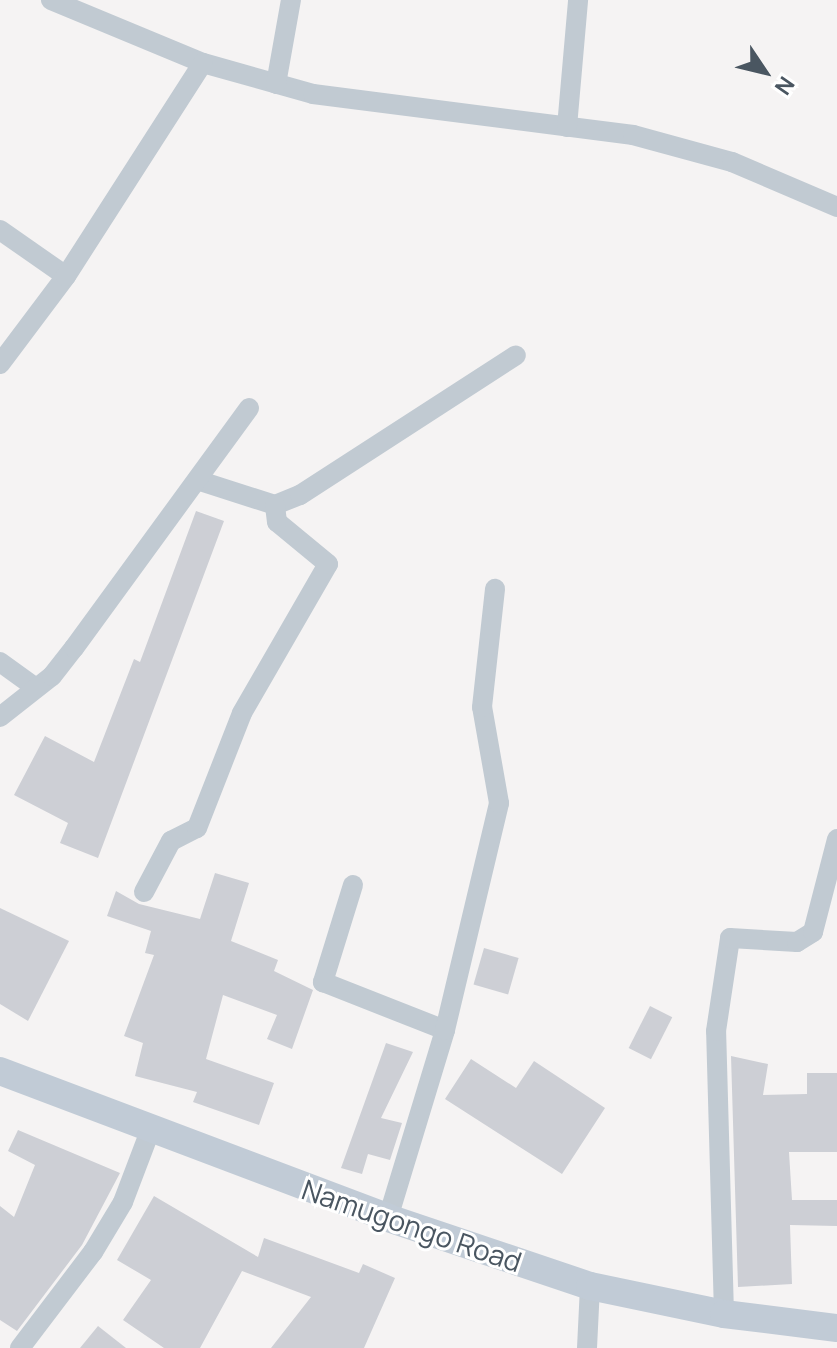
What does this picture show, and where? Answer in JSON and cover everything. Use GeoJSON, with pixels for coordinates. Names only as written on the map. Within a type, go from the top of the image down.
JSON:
{"type":"FeatureCollection","features":[{"type":"Feature","properties":{"kind":"main road","name":"Namugongo Road"},"geometry":{"type":"LineString","coordinates":[[0,1071],[150,1131],[388,1218],[590,1286],[724,1314],[837,1328]]}},
{"type":"Feature","properties":{"kind":"street"},"geometry":{"type":"LineString","coordinates":[[51,0],[203,63],[313,94],[633,135],[732,162],[837,207]]}},
{"type":"Feature","properties":{"kind":"street"},"geometry":{"type":"LineString","coordinates":[[276,84],[291,0]]}},
{"type":"Feature","properties":{"kind":"street"},"geometry":{"type":"LineString","coordinates":[[567,127],[578,0]]}},
{"type":"Feature","properties":{"kind":"street"},"geometry":{"type":"LineString","coordinates":[[0,364],[66,276],[203,63]]}},
{"type":"Feature","properties":{"kind":"street"},"geometry":{"type":"LineString","coordinates":[[0,230],[66,276]]}},
{"type":"Feature","properties":{"kind":"street"},"geometry":{"type":"LineString","coordinates":[[197,480],[275,505],[300,495],[516,355]]}},
{"type":"Feature","properties":{"kind":"street"},"geometry":{"type":"LineString","coordinates":[[0,717],[36,688],[74,648],[249,408]]}},
{"type":"Feature","properties":{"kind":"street"},"geometry":{"type":"LineString","coordinates":[[144,892],[171,841],[197,828],[242,713],[328,564],[277,522],[275,505]]}},
{"type":"Feature","properties":{"kind":"street"},"geometry":{"type":"LineString","coordinates":[[388,1218],[445,1030],[499,803],[482,707],[495,589]]}},
{"type":"Feature","properties":{"kind":"street"},"geometry":{"type":"LineString","coordinates":[[0,662],[36,688]]}},
{"type":"Feature","properties":{"kind":"street"},"geometry":{"type":"LineString","coordinates":[[724,1314],[716,1031],[730,938],[797,942],[813,932],[837,839]]}},
{"type":"Feature","properties":{"kind":"street"},"geometry":{"type":"LineString","coordinates":[[353,885],[323,982],[445,1030]]}},
{"type":"Feature","properties":{"kind":"street"},"geometry":{"type":"LineString","coordinates":[[20,1348],[93,1252],[123,1202],[150,1131]]}},
{"type":"Feature","properties":{"kind":"street"},"geometry":{"type":"LineString","coordinates":[[587,1348],[590,1286]]}},
{"type":"Feature","properties":{"kind":"building"},"geometry":{"type":"Polygon","coordinates":[[[196,511],[224,521],[98,858],[60,843],[68,823],[14,795],[45,736],[94,762],[134,659],[140,662],[196,511]]]}},
{"type":"Feature","properties":{"kind":"building"},"geometry":{"type":"Polygon","coordinates":[[[215,873],[249,883],[231,941],[278,960],[274,971],[313,990],[292,1049],[267,1039],[277,1015],[223,995],[206,1059],[274,1083],[259,1125],[193,1102],[197,1092],[135,1076],[143,1043],[124,1036],[154,955],[145,953],[151,931],[107,916],[116,891],[139,904],[200,919],[215,873]]]}},
{"type":"Feature","properties":{"kind":"building"},"geometry":{"type":"Polygon","coordinates":[[[0,908],[69,941],[28,1021],[0,1004],[0,908]]]}},
{"type":"Feature","properties":{"kind":"building"},"geometry":{"type":"Polygon","coordinates":[[[484,948],[519,958],[508,994],[474,985],[484,948]]]}},
{"type":"Feature","properties":{"kind":"building"},"geometry":{"type":"Polygon","coordinates":[[[650,1006],[672,1017],[651,1059],[629,1048],[650,1006]]]}},
{"type":"Feature","properties":{"kind":"building"},"geometry":{"type":"Polygon","coordinates":[[[386,1043],[413,1052],[381,1118],[402,1123],[390,1160],[368,1154],[362,1174],[341,1168],[386,1043]]]}},
{"type":"Feature","properties":{"kind":"building"},"geometry":{"type":"Polygon","coordinates":[[[731,1056],[768,1064],[763,1095],[807,1094],[807,1073],[837,1073],[837,1152],[789,1152],[792,1200],[837,1200],[837,1226],[790,1225],[792,1284],[738,1287],[731,1056]]]}},
{"type":"Feature","properties":{"kind":"building"},"geometry":{"type":"Polygon","coordinates":[[[471,1059],[516,1088],[534,1061],[605,1108],[562,1174],[445,1099],[471,1059]]]}},
{"type":"Feature","properties":{"kind":"building"},"geometry":{"type":"Polygon","coordinates":[[[18,1130],[120,1173],[82,1245],[17,1331],[0,1320],[0,1206],[14,1217],[35,1165],[8,1151],[18,1130]]]}},
{"type":"Feature","properties":{"kind":"building"},"geometry":{"type":"Polygon","coordinates":[[[154,1196],[258,1257],[264,1238],[359,1273],[363,1264],[395,1278],[364,1348],[271,1348],[311,1297],[242,1271],[200,1348],[164,1348],[123,1320],[151,1280],[117,1260],[154,1196]]]}},
{"type":"Feature","properties":{"kind":"building"},"geometry":{"type":"Polygon","coordinates":[[[98,1326],[126,1348],[80,1348],[98,1326]]]}}]}
